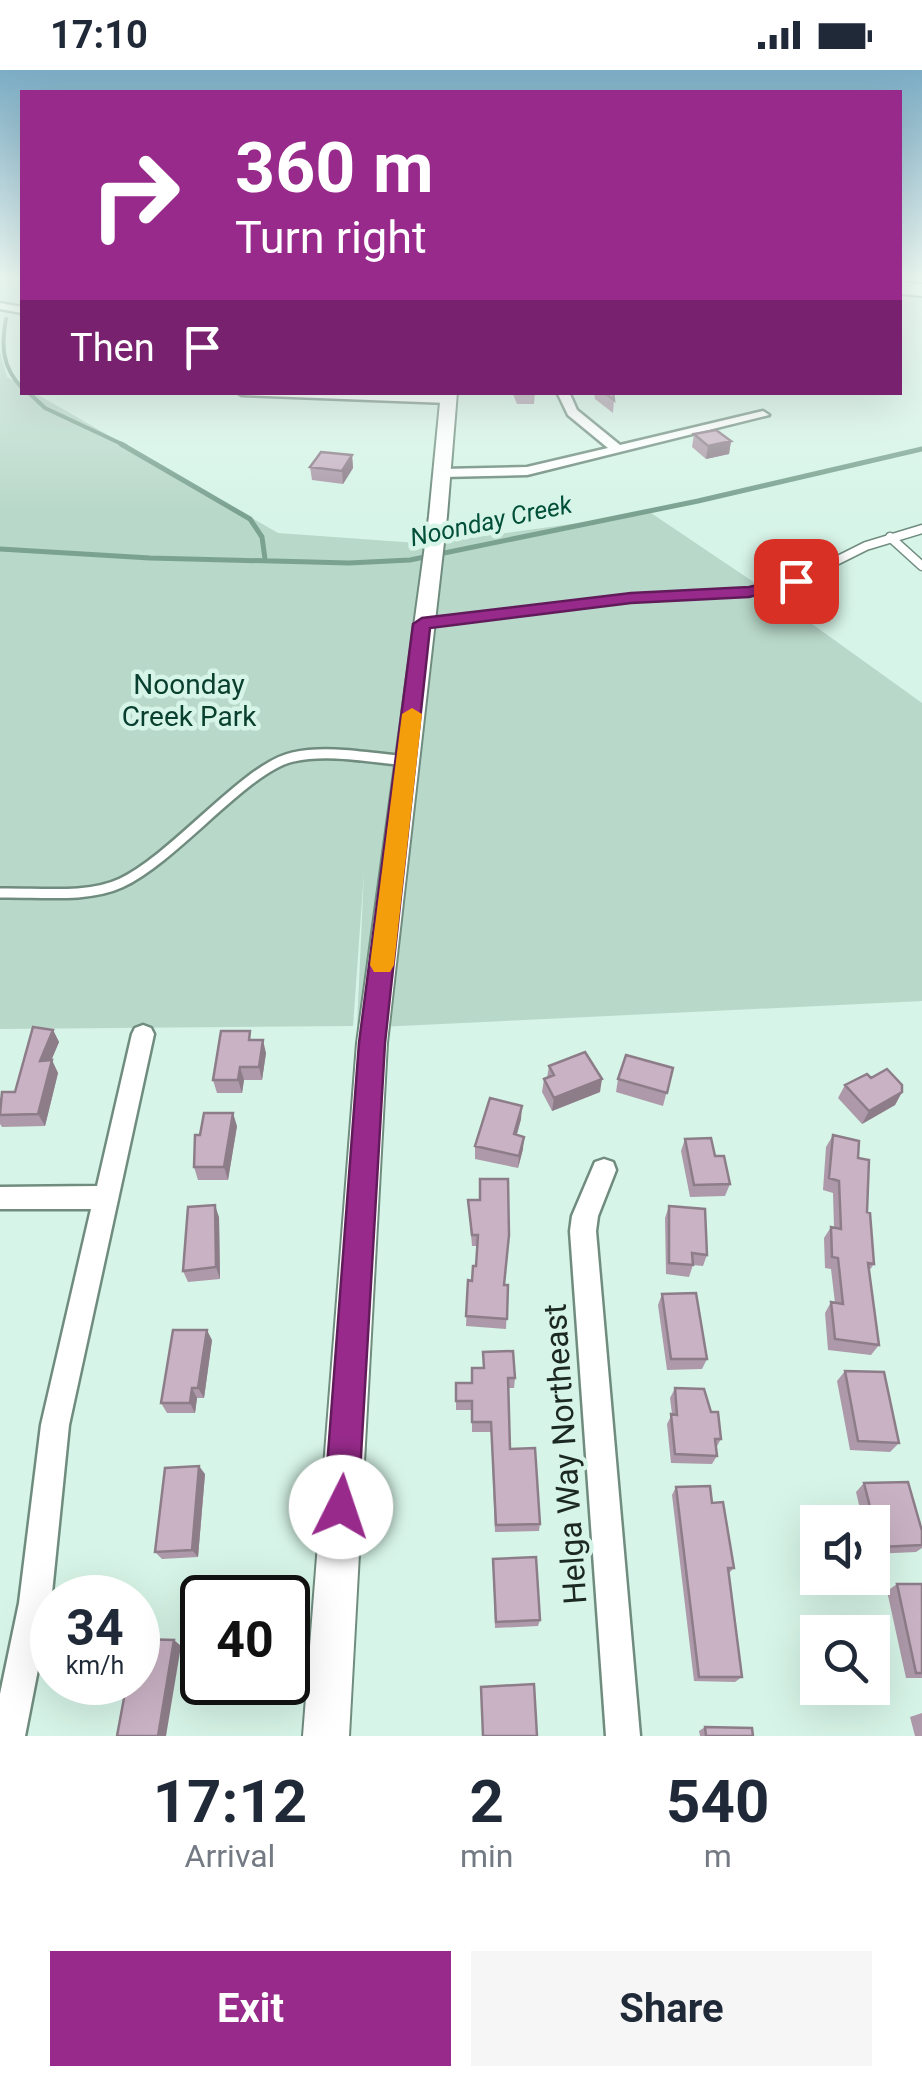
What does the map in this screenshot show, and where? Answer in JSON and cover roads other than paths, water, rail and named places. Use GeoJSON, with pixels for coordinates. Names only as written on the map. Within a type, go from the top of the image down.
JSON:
{"type":"FeatureCollection","features":[{"type":"Feature","properties":{"kind":"street"},"geometry":{"type":"LineString","coordinates":[[321,395],[449,396],[372,1043],[326,1736]]}},
{"type":"Feature","properties":{"kind":"street"},"geometry":{"type":"LineString","coordinates":[[347,396],[358,395]]}},
{"type":"Feature","properties":{"kind":"street"},"geometry":{"type":"LineString","coordinates":[[564,395],[572,412],[617,450]]}},
{"type":"Feature","properties":{"kind":"street"},"geometry":{"type":"LineString","coordinates":[[442,472],[528,471],[763,415]]}},
{"type":"Feature","properties":{"kind":"street"},"geometry":{"type":"LineString","coordinates":[[8,1736],[35,1603],[56,1425],[143,1034]]}},
{"type":"Feature","properties":{"kind":"street","name":"Helga Way Northeast"},"geometry":{"type":"LineString","coordinates":[[604,1170],[585,1216],[583,1232],[622,1736]]}},
{"type":"Feature","properties":{"kind":"street"},"geometry":{"type":"LineString","coordinates":[[0,1198],[106,1196]]}},
{"type":"Feature","properties":{"kind":"lane"},"geometry":{"type":"LineString","coordinates":[[423,615],[749,592],[796,581],[890,537],[922,528]]}},
{"type":"Feature","properties":{"kind":"lane"},"geometry":{"type":"LineString","coordinates":[[890,537],[922,566]]}},
{"type":"Feature","properties":{"kind":"lane"},"geometry":{"type":"LineString","coordinates":[[0,893],[96,890],[119,884],[164,858],[258,775],[290,757],[326,754],[408,761]]}},
{"type":"Feature","properties":{"kind":"waterway"},"geometry":{"type":"LineString","coordinates":[[5,356],[20,385]]}},
{"type":"Feature","properties":{"kind":"waterway"},"geometry":{"type":"LineString","coordinates":[[31,395],[45,408],[126,446]]}},
{"type":"Feature","properties":{"kind":"waterway"},"geometry":{"type":"LineString","coordinates":[[121,444],[250,519],[262,537],[265,559]]}},
{"type":"Feature","properties":{"kind":"waterway","name":"Noonday Creek"},"geometry":{"type":"LineString","coordinates":[[0,549],[150,558],[349,563],[410,560],[698,501],[922,449]]}},
{"type":"Feature","properties":{"kind":"park label","name":"Noonday Creek Park"},"geometry":{"type":"Point","coordinates":[189,700]}}]}
